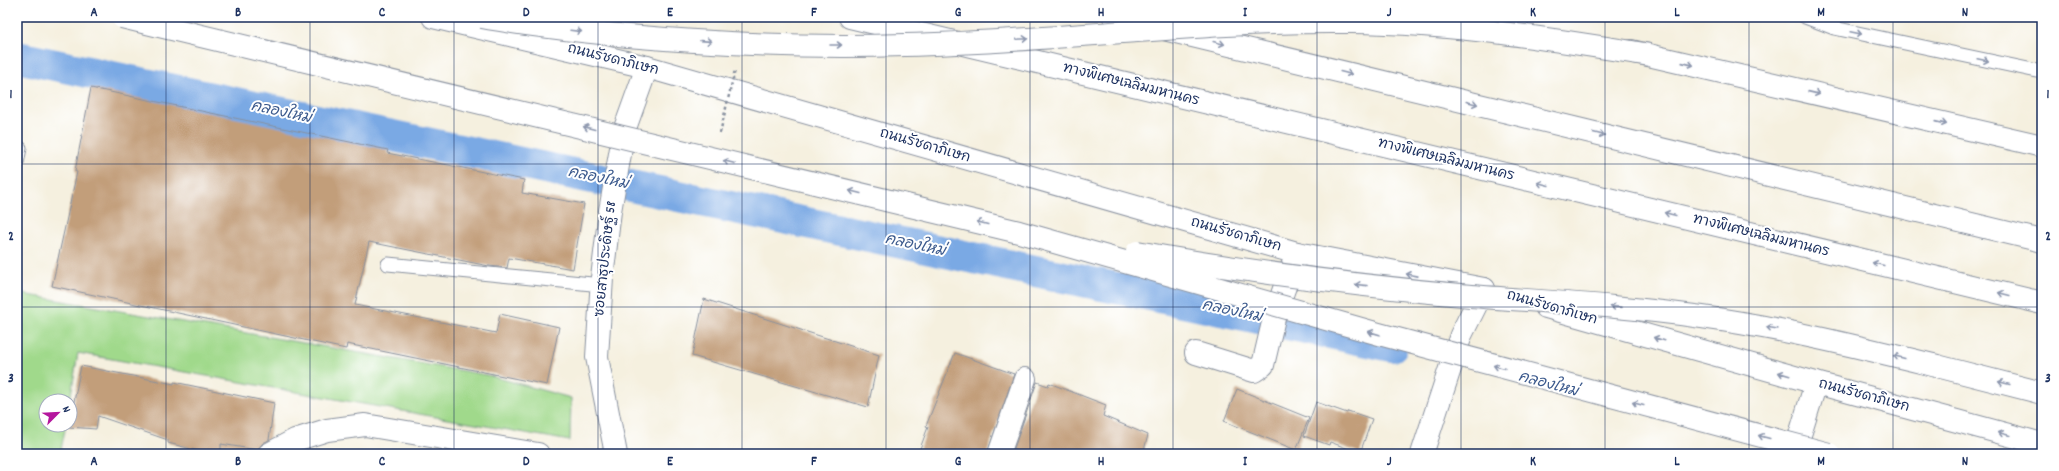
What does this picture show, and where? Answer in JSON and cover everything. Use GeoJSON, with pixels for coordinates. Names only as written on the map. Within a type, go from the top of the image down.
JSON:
{"type":"FeatureCollection","features":[{"type":"Feature","properties":{"kind":"main road"},"geometry":{"type":"LineString","coordinates":[[122,17],[1020,232],[1379,334],[1829,454]]}},
{"type":"Feature","properties":{"kind":"main road","name":"ถนนรัชดาภิเษก"},"geometry":{"type":"LineString","coordinates":[[433,17],[647,67],[1297,253],[1484,289],[1816,383],[2042,444]]}},
{"type":"Feature","properties":{"kind":"main road"},"geometry":{"type":"LineString","coordinates":[[482,17],[577,31],[663,39],[818,45],[905,45],[1222,25],[1352,22],[1415,24],[1558,40],[1650,55]]}},
{"type":"Feature","properties":{"kind":"main road","name":"ทางพิเศษเฉลิมมหานคร"},"geometry":{"type":"LineString","coordinates":[[850,17],[2042,303]]}},
{"type":"Feature","properties":{"kind":"main road"},"geometry":{"type":"LineString","coordinates":[[1114,17],[2042,241]]}},
{"type":"Feature","properties":{"kind":"main road"},"geometry":{"type":"LineString","coordinates":[[1471,17],[1650,55],[2042,146]]}},
{"type":"Feature","properties":{"kind":"main road","name":"ซอยสาธุประดิษฐ์ 58"},"geometry":{"type":"LineString","coordinates":[[616,454],[597,358],[602,285],[610,211],[624,131],[647,67]]}},
{"type":"Feature","properties":{"kind":"main road"},"geometry":{"type":"LineString","coordinates":[[1020,232],[1221,267],[1319,280],[1471,296],[1622,307],[1702,317],[1784,330],[2042,393]]}},
{"type":"Feature","properties":{"kind":"main road"},"geometry":{"type":"LineString","coordinates":[[1196,353],[1254,371],[1260,369],[1263,366],[1275,314],[1297,253]]}},
{"type":"Feature","properties":{"kind":"main road"},"geometry":{"type":"LineString","coordinates":[[1422,454],[1461,335],[1484,289]]}},
{"type":"Feature","properties":{"kind":"main road"},"geometry":{"type":"LineString","coordinates":[[999,454],[1025,379]]}},
{"type":"Feature","properties":{"kind":"main road"},"geometry":{"type":"LineString","coordinates":[[1794,454],[1816,383]]}},
{"type":"Feature","properties":{"kind":"main road"},"geometry":{"type":"LineString","coordinates":[[269,454],[295,440],[327,430],[365,425],[538,454]]}},
{"type":"Feature","properties":{"kind":"lane"},"geometry":{"type":"LineString","coordinates":[[1805,17],[1834,28],[2042,72]]}},
{"type":"Feature","properties":{"kind":"lane"},"geometry":{"type":"LineString","coordinates":[[17,163],[20,148]]}},
{"type":"Feature","properties":{"kind":"lane"},"geometry":{"type":"LineString","coordinates":[[388,264],[602,285]]}},
{"type":"Feature","properties":{"kind":"path"},"geometry":{"type":"LineString","coordinates":[[719,136],[736,69]]}},
{"type":"Feature","properties":{"kind":"green space"},"geometry":{"type":"Polygon","coordinates":[[[17,293],[487,375],[571,398],[570,441],[78,353],[71,393],[38,393],[38,433],[64,433],[60,454],[17,454],[17,293]]]}},
{"type":"Feature","properties":{"kind":"building"},"geometry":{"type":"Polygon","coordinates":[[[91,88],[388,150],[387,153],[524,180],[522,193],[584,204],[573,269],[509,258],[507,268],[489,266],[369,242],[355,305],[496,333],[500,314],[559,327],[547,385],[347,344],[346,349],[52,286],[77,172],[75,171],[91,88]]]}},
{"type":"Feature","properties":{"kind":"building"},"geometry":{"type":"Polygon","coordinates":[[[704,299],[879,355],[868,407],[692,356],[704,299]]]}},
{"type":"Feature","properties":{"kind":"building"},"geometry":{"type":"Polygon","coordinates":[[[955,353],[1014,374],[987,454],[918,454],[928,427],[926,426],[955,353]]]}},
{"type":"Feature","properties":{"kind":"building"},"geometry":{"type":"Polygon","coordinates":[[[81,366],[174,384],[174,382],[274,403],[269,440],[263,443],[257,450],[221,444],[221,454],[211,454],[168,443],[168,440],[98,416],[96,429],[78,428],[78,393],[76,393],[81,366]]]}},
{"type":"Feature","properties":{"kind":"building"},"geometry":{"type":"Polygon","coordinates":[[[1037,382],[1048,386],[1049,383],[1106,405],[1103,416],[1148,435],[1143,454],[1012,454],[1037,382]]]}},
{"type":"Feature","properties":{"kind":"building"},"geometry":{"type":"Polygon","coordinates":[[[1237,389],[1309,418],[1296,450],[1224,421],[1237,389]]]}},
{"type":"Feature","properties":{"kind":"building"},"geometry":{"type":"Polygon","coordinates":[[[1316,402],[1347,413],[1348,411],[1372,419],[1360,453],[1330,442],[1329,445],[1304,436],[1316,402]]]}},
{"type":"Feature","properties":{"kind":"waterway","name":"คลองใหม่"},"geometry":{"type":"LineString","coordinates":[[17,57],[1392,346]]}}]}
